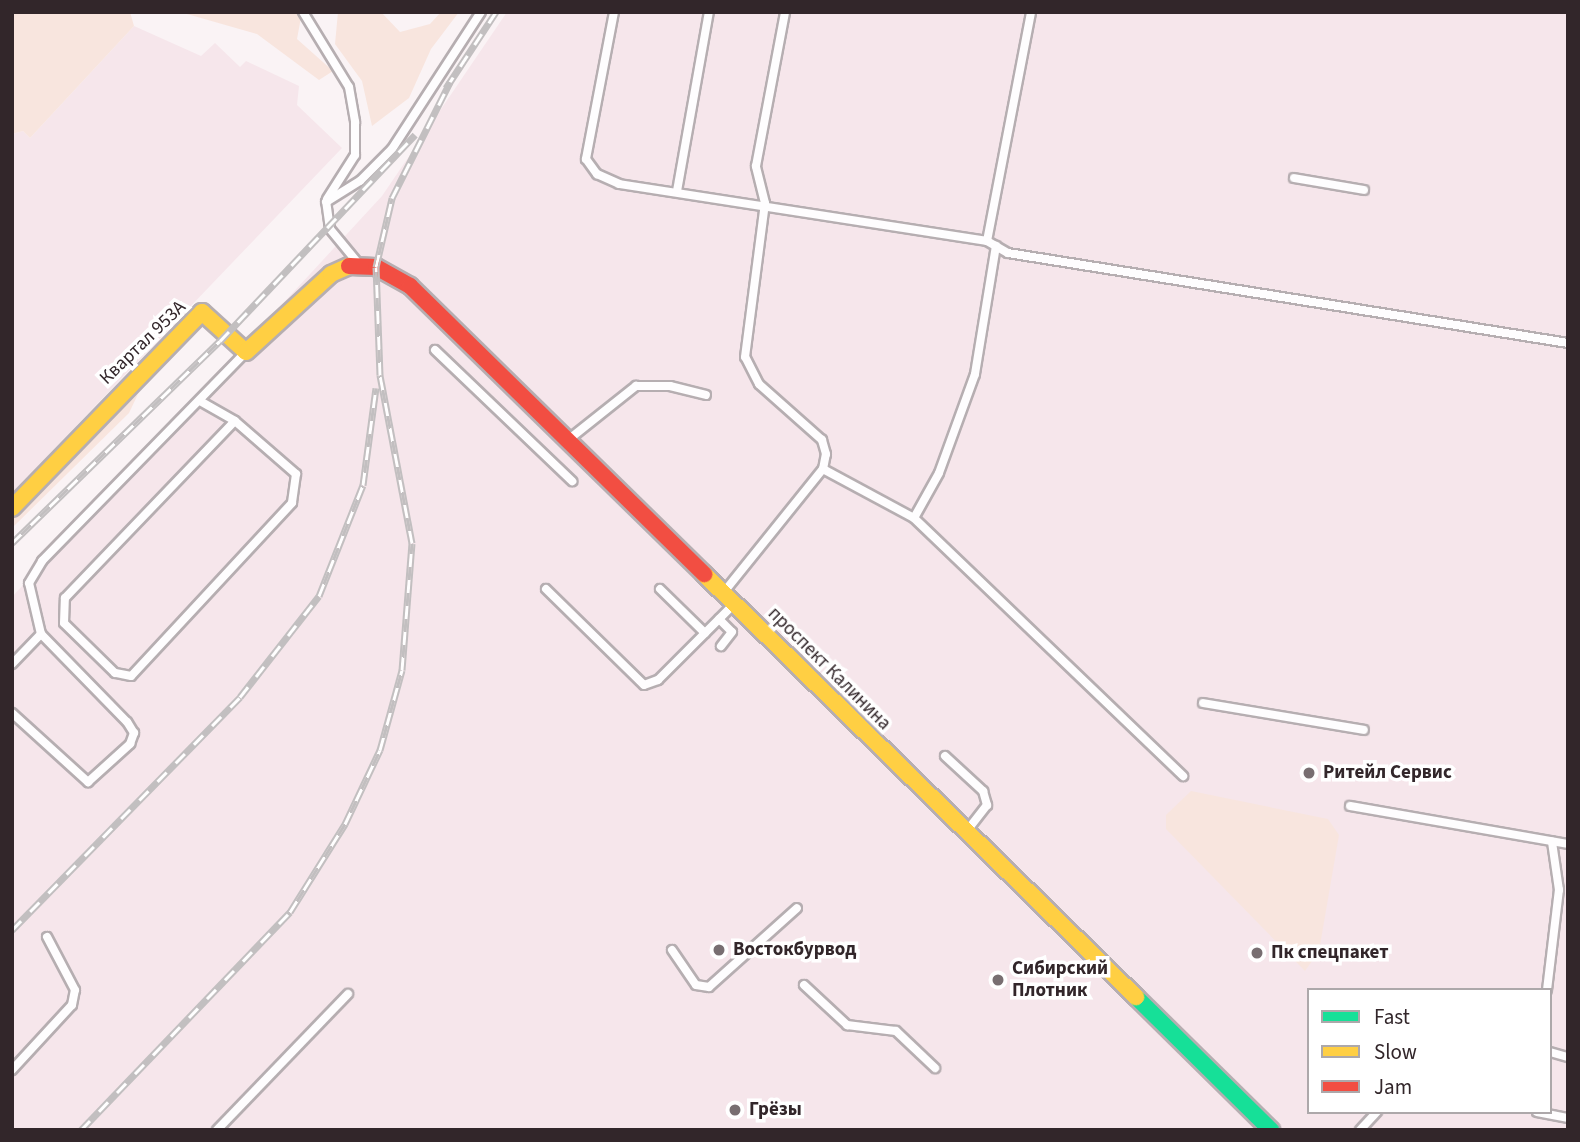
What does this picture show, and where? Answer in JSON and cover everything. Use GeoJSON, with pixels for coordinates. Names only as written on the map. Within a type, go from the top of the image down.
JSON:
{"type":"FeatureCollection","features":[{"type":"Feature","properties":{"kind":"street"},"geometry":{"type":"LineString","coordinates":[[246,352],[324,279],[353,266]]}},
{"type":"Feature","properties":{"kind":"street","name":"проспект Калинина"},"geometry":{"type":"LineString","coordinates":[[353,266],[410,286],[1271,1130]]}},
{"type":"Feature","properties":{"kind":"street","name":"Квартал 953А"},"geometry":{"type":"LineString","coordinates":[[12,508],[202,312],[246,352]]}},
{"type":"Feature","properties":{"kind":"lane"},"geometry":{"type":"LineString","coordinates":[[303,12],[349,87],[355,122],[355,155],[326,202],[330,229],[353,266]]}},
{"type":"Feature","properties":{"kind":"lane"},"geometry":{"type":"LineString","coordinates":[[326,202],[360,181],[392,149],[481,12]]}},
{"type":"Feature","properties":{"kind":"lane"},"geometry":{"type":"LineString","coordinates":[[614,12],[586,159],[597,174],[619,184],[765,203],[987,241],[996,246],[1568,344]]}},
{"type":"Feature","properties":{"kind":"lane"},"geometry":{"type":"LineString","coordinates":[[677,191],[709,12]]}},
{"type":"Feature","properties":{"kind":"lane"},"geometry":{"type":"LineString","coordinates":[[546,589],[644,685],[658,680],[719,619],[728,599],[823,469],[822,440],[759,384],[745,356],[765,203],[756,166],[785,12]]}},
{"type":"Feature","properties":{"kind":"lane"},"geometry":{"type":"LineString","coordinates":[[987,241],[1031,12]]}},
{"type":"Feature","properties":{"kind":"lane"},"geometry":{"type":"LineString","coordinates":[[1294,178],[1364,191]]}},
{"type":"Feature","properties":{"kind":"lane"},"geometry":{"type":"LineString","coordinates":[[914,518],[939,473],[975,374],[996,246]]}},
{"type":"Feature","properties":{"kind":"lane"},"geometry":{"type":"LineString","coordinates":[[435,349],[572,481]]}},
{"type":"Feature","properties":{"kind":"lane"},"geometry":{"type":"LineString","coordinates":[[12,713],[88,782],[130,744],[134,733],[127,722],[41,634],[29,583],[42,561],[246,352]]}},
{"type":"Feature","properties":{"kind":"lane"},"geometry":{"type":"LineString","coordinates":[[568,440],[636,386],[670,386],[706,395]]}},
{"type":"Feature","properties":{"kind":"lane"},"geometry":{"type":"LineString","coordinates":[[200,401],[234,421],[296,474],[292,503],[131,676],[116,673],[64,623],[65,598],[234,421]]}},
{"type":"Feature","properties":{"kind":"lane"},"geometry":{"type":"LineString","coordinates":[[823,469],[914,518],[1183,776]]}},
{"type":"Feature","properties":{"kind":"lane"},"geometry":{"type":"LineString","coordinates":[[660,589],[705,633]]}},
{"type":"Feature","properties":{"kind":"lane"},"geometry":{"type":"LineString","coordinates":[[719,619],[732,632],[721,646]]}},
{"type":"Feature","properties":{"kind":"lane"},"geometry":{"type":"LineString","coordinates":[[12,664],[41,634]]}},
{"type":"Feature","properties":{"kind":"lane"},"geometry":{"type":"LineString","coordinates":[[1203,703],[1363,730]]}},
{"type":"Feature","properties":{"kind":"lane"},"geometry":{"type":"LineString","coordinates":[[945,756],[983,791],[986,805],[966,832]]}},
{"type":"Feature","properties":{"kind":"lane"},"geometry":{"type":"LineString","coordinates":[[1350,806],[1568,844]]}},
{"type":"Feature","properties":{"kind":"lane"},"geometry":{"type":"LineString","coordinates":[[1547,988],[1559,890],[1552,842]]}},
{"type":"Feature","properties":{"kind":"lane"},"geometry":{"type":"LineString","coordinates":[[672,950],[696,985],[709,988],[797,908]]}},
{"type":"Feature","properties":{"kind":"lane"},"geometry":{"type":"LineString","coordinates":[[12,1070],[72,1005],[75,990],[47,937]]}},
{"type":"Feature","properties":{"kind":"lane"},"geometry":{"type":"LineString","coordinates":[[804,985],[847,1025],[896,1031],[935,1068]]}},
{"type":"Feature","properties":{"kind":"lane"},"geometry":{"type":"LineString","coordinates":[[217,1130],[348,994]]}},
{"type":"Feature","properties":{"kind":"lane"},"geometry":{"type":"LineString","coordinates":[[1360,1130],[1375,1114]]}},
{"type":"Feature","properties":{"kind":"lane"},"geometry":{"type":"LineString","coordinates":[[1547,1114],[1568,1118]]}},
{"type":"Feature","properties":{"kind":"lane"},"geometry":{"type":"LineString","coordinates":[[1246,1130],[1258,1117]]}},
{"type":"Feature","properties":{"kind":"shaded area"},"geometry":{"type":"Polygon","coordinates":[[[12,12],[130,12],[134,26],[30,138],[23,131],[12,134],[12,12]]]}},
{"type":"Feature","properties":{"kind":"shaded area"},"geometry":{"type":"Polygon","coordinates":[[[180,12],[302,12],[297,39],[333,71],[319,80],[257,34],[180,12]]]}},
{"type":"Feature","properties":{"kind":"shaded area"},"geometry":{"type":"Polygon","coordinates":[[[338,12],[381,12],[400,32],[430,24],[441,12],[459,12],[431,49],[409,98],[372,126],[362,81],[335,44],[338,12]]]}},
{"type":"Feature","properties":{"kind":"shaded area"},"geometry":{"type":"Polygon","coordinates":[[[507,12],[1568,12],[1568,1130],[12,1130],[12,597],[382,196],[507,12]]]}},
{"type":"Feature","properties":{"kind":"shaded area"},"geometry":{"type":"Polygon","coordinates":[[[134,26],[201,56],[215,43],[240,67],[246,61],[299,86],[297,105],[342,148],[12,493],[12,134],[23,131],[30,138],[134,26]]]}},
{"type":"Feature","properties":{"kind":"shaded area"},"geometry":{"type":"Polygon","coordinates":[[[138,394],[129,413],[12,528],[12,514],[138,394]]]}},
{"type":"Feature","properties":{"kind":"shaded area"},"geometry":{"type":"Polygon","coordinates":[[[1191,791],[1328,819],[1339,835],[1319,951],[1305,971],[1166,829],[1166,815],[1191,791]]]}},
{"type":"Feature","properties":{"kind":"railway"},"geometry":{"type":"LineString","coordinates":[[446,88],[496,12]]}},
{"type":"Feature","properties":{"kind":"railway"},"geometry":{"type":"LineString","coordinates":[[81,1130],[290,912],[345,824],[380,750],[402,670],[412,543],[380,375],[376,267],[392,198],[450,82]]}},
{"type":"Feature","properties":{"kind":"railway"},"geometry":{"type":"LineString","coordinates":[[12,543],[220,341],[415,135]]}},
{"type":"Feature","properties":{"kind":"railway"},"geometry":{"type":"LineString","coordinates":[[12,930],[240,697],[319,596],[363,485],[376,388]]}},
{"type":"Feature","properties":{"kind":"traffic: fast"},"geometry":{"type":"LineString","coordinates":[[1136,997],[1271,1130]]}},
{"type":"Feature","properties":{"kind":"traffic: slow"},"geometry":{"type":"LineString","coordinates":[[12,508],[202,312],[246,352],[331,274],[349,266]]}},
{"type":"Feature","properties":{"kind":"traffic: slow"},"geometry":{"type":"LineString","coordinates":[[704,574],[1136,997]]}},
{"type":"Feature","properties":{"kind":"traffic: jam"},"geometry":{"type":"LineString","coordinates":[[349,266],[376,267],[410,286],[704,574]]}},
{"type":"Feature","properties":{"kind":"place","name":"Ритейл Сервис"},"geometry":{"type":"Point","coordinates":[1309,773]}},
{"type":"Feature","properties":{"kind":"place","name":"Востокбурвод"},"geometry":{"type":"Point","coordinates":[719,950]}},
{"type":"Feature","properties":{"kind":"place","name":"Пк спецпакет"},"geometry":{"type":"Point","coordinates":[1257,953]}},
{"type":"Feature","properties":{"kind":"place","name":"Сибирский Плотник"},"geometry":{"type":"Point","coordinates":[998,980]}},
{"type":"Feature","properties":{"kind":"place","name":"Грёзы"},"geometry":{"type":"Point","coordinates":[735,1110]}}]}
